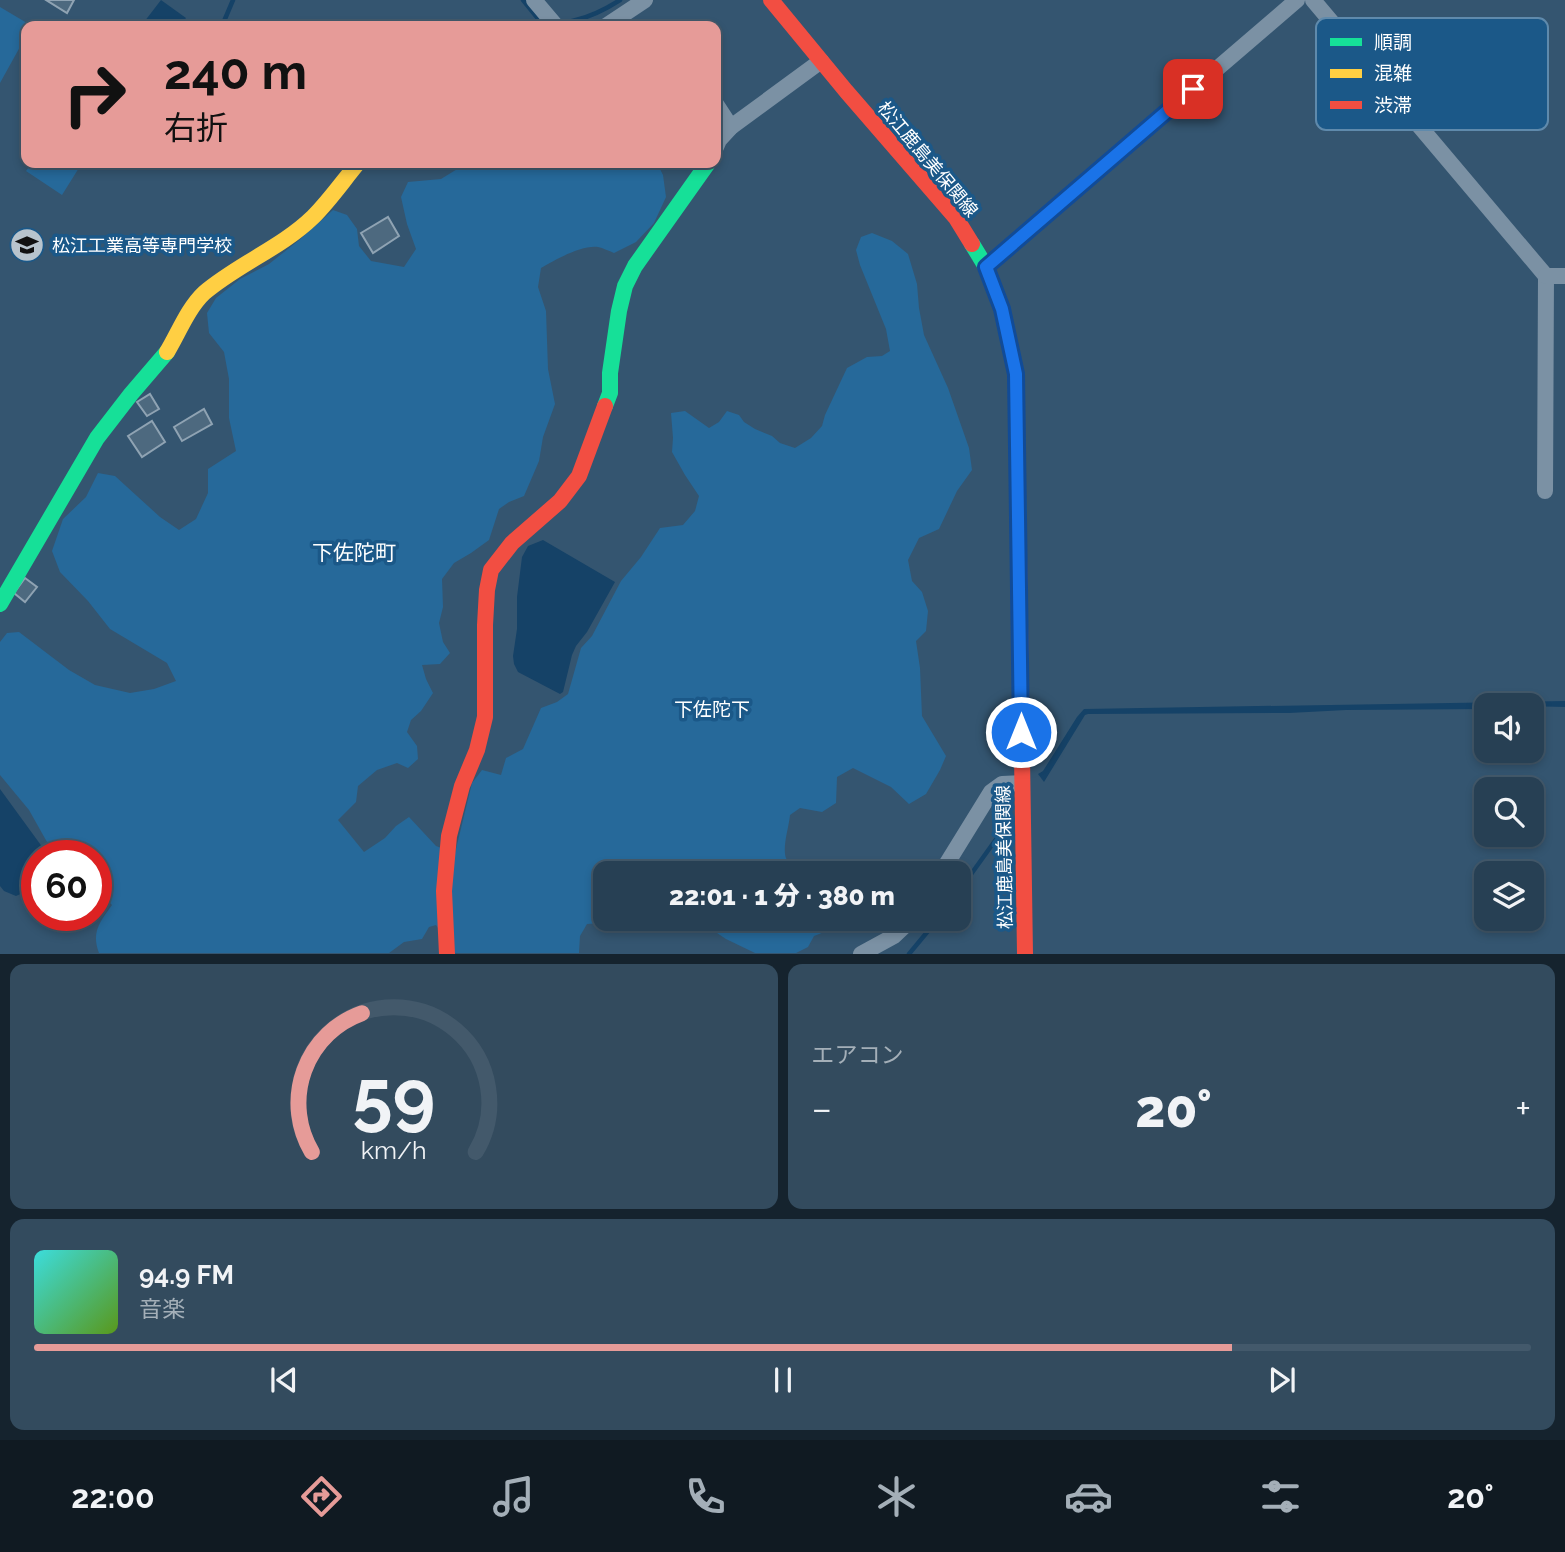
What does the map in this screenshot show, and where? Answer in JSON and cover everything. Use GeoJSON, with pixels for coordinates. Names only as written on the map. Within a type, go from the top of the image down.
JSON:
{"type":"FeatureCollection","features":[{"type":"Feature","properties":{"kind":"street"},"geometry":{"type":"LineString","coordinates":[[534,0],[552,21]]}},
{"type":"Feature","properties":{"kind":"street"},"geometry":{"type":"LineString","coordinates":[[614,21],[645,0]]}},
{"type":"Feature","properties":{"kind":"street","name":"松江鹿島美保関線"},"geometry":{"type":"LineString","coordinates":[[771,0],[956,218],[986,267],[1002,309],[1016,374],[1025,954]]}},
{"type":"Feature","properties":{"kind":"street"},"geometry":{"type":"LineString","coordinates":[[986,267],[1297,0]]}},
{"type":"Feature","properties":{"kind":"street"},"geometry":{"type":"LineString","coordinates":[[1312,0],[1327,18]]}},
{"type":"Feature","properties":{"kind":"street"},"geometry":{"type":"LineString","coordinates":[[721,137],[821,61]]}},
{"type":"Feature","properties":{"kind":"street"},"geometry":{"type":"LineString","coordinates":[[721,112],[731,127]]}},
{"type":"Feature","properties":{"kind":"street"},"geometry":{"type":"LineString","coordinates":[[1422,130],[1546,276],[1545,491]]}},
{"type":"Feature","properties":{"kind":"street"},"geometry":{"type":"LineString","coordinates":[[0,604],[97,438],[166,355],[202,295],[238,268],[271,250],[313,217],[354,168]]}},
{"type":"Feature","properties":{"kind":"street"},"geometry":{"type":"LineString","coordinates":[[447,954],[444,891],[449,836],[485,717],[486,590],[491,570],[512,543],[561,501],[579,476],[610,393],[610,373],[625,286],[635,266],[704,168]]}},
{"type":"Feature","properties":{"kind":"street"},"geometry":{"type":"LineString","coordinates":[[1546,276],[1565,276]]}},
{"type":"Feature","properties":{"kind":"street"},"geometry":{"type":"LineString","coordinates":[[949,861],[990,792],[1002,785],[1021,783]]}},
{"type":"Feature","properties":{"kind":"street"},"geometry":{"type":"LineString","coordinates":[[862,954],[899,931]]}},
{"type":"Feature","properties":{"kind":"shaded area"},"geometry":{"type":"Polygon","coordinates":[[[161,0],[186,18],[184,21],[145,21],[161,0]]]}},
{"type":"Feature","properties":{"kind":"shaded area"},"geometry":{"type":"Polygon","coordinates":[[[0,7],[24,21],[21,21],[21,45],[0,83],[0,7]]]}},
{"type":"Feature","properties":{"kind":"shaded area"},"geometry":{"type":"Polygon","coordinates":[[[28,168],[79,168],[62,195],[26,171],[28,168]]]}},
{"type":"Feature","properties":{"kind":"shaded area"},"geometry":{"type":"Polygon","coordinates":[[[459,168],[660,168],[666,197],[654,223],[636,242],[614,253],[598,247],[584,248],[541,268],[538,287],[546,311],[548,369],[555,404],[543,437],[539,461],[524,496],[499,509],[489,540],[454,563],[442,579],[443,607],[439,623],[443,642],[450,653],[440,664],[422,665],[433,693],[411,720],[407,732],[417,746],[418,759],[408,768],[397,763],[377,770],[358,786],[356,802],[338,820],[364,852],[409,817],[436,846],[455,853],[472,783],[482,770],[501,775],[506,758],[523,749],[541,708],[568,694],[581,648],[592,636],[621,581],[660,528],[683,525],[695,511],[699,496],[672,452],[671,413],[685,411],[709,428],[719,422],[727,411],[739,415],[744,422],[780,443],[795,448],[811,438],[822,426],[847,368],[867,357],[882,356],[890,351],[886,329],[856,250],[861,237],[872,233],[892,241],[908,254],[917,284],[924,335],[948,388],[969,448],[972,470],[957,491],[939,529],[919,538],[908,560],[912,581],[922,592],[928,611],[926,631],[916,641],[922,716],[946,756],[926,794],[909,804],[891,787],[853,768],[837,777],[836,803],[822,812],[800,808],[790,815],[785,843],[788,861],[593,861],[593,924],[587,924],[580,936],[579,953],[455,953],[436,925],[429,927],[422,939],[404,942],[389,953],[99,953],[97,931],[112,931],[112,840],[46,840],[29,810],[0,775],[0,642],[7,633],[19,632],[69,670],[95,685],[130,693],[154,689],[176,681],[167,663],[110,629],[60,572],[52,551],[63,519],[86,497],[98,473],[115,476],[160,517],[179,530],[196,519],[208,493],[208,469],[236,451],[229,418],[229,379],[224,352],[209,333],[207,313],[216,298],[240,279],[269,264],[333,210],[347,215],[357,229],[359,246],[371,261],[404,267],[416,249],[401,197],[408,182],[441,179],[459,168]]]}},
{"type":"Feature","properties":{"kind":"shaded area"},"geometry":{"type":"Polygon","coordinates":[[[543,540],[615,582],[587,632],[576,646],[563,692],[560,694],[518,672],[513,656],[522,557],[528,546],[543,540]]]}},
{"type":"Feature","properties":{"kind":"shaded area"},"geometry":{"type":"Polygon","coordinates":[[[1544,701],[1565,701],[1565,707],[1544,706],[1544,701]]]}},
{"type":"Feature","properties":{"kind":"shaded area"},"geometry":{"type":"Polygon","coordinates":[[[1474,703],[1474,709],[1088,714],[1044,782],[1038,774],[1043,771],[1084,709],[1474,703]]]}},
{"type":"Feature","properties":{"kind":"shaded area"},"geometry":{"type":"Polygon","coordinates":[[[0,789],[37,840],[21,840],[21,894],[16,896],[4,891],[0,886],[0,789]]]}},
{"type":"Feature","properties":{"kind":"shaded area"},"geometry":{"type":"Polygon","coordinates":[[[714,931],[827,931],[814,936],[808,947],[796,953],[755,953],[714,931]]]}},
{"type":"Feature","properties":{"kind":"building"},"geometry":{"type":"Polygon","coordinates":[[[46,0],[74,0],[67,13],[46,0]]]}},
{"type":"Feature","properties":{"kind":"building"},"geometry":{"type":"Polygon","coordinates":[[[388,217],[399,236],[373,253],[361,233],[388,217]]]}},
{"type":"Feature","properties":{"kind":"building"},"geometry":{"type":"Polygon","coordinates":[[[150,394],[159,409],[147,416],[137,402],[150,394]]]}},
{"type":"Feature","properties":{"kind":"building"},"geometry":{"type":"Polygon","coordinates":[[[204,409],[212,424],[182,441],[174,427],[204,409]]]}},
{"type":"Feature","properties":{"kind":"building"},"geometry":{"type":"Polygon","coordinates":[[[152,421],[165,442],[142,457],[128,436],[152,421]]]}},
{"type":"Feature","properties":{"kind":"building"},"geometry":{"type":"Polygon","coordinates":[[[25,578],[37,587],[25,602],[14,593],[25,578]]]}},
{"type":"Feature","properties":{"kind":"waterway"},"geometry":{"type":"LineString","coordinates":[[224,21],[233,0]]}},
{"type":"Feature","properties":{"kind":"waterway"},"geometry":{"type":"LineString","coordinates":[[523,0],[540,21]]}},
{"type":"Feature","properties":{"kind":"waterway"},"geometry":{"type":"LineString","coordinates":[[574,21],[620,0]]}},
{"type":"Feature","properties":{"kind":"waterway"},"geometry":{"type":"LineString","coordinates":[[971,874],[1002,831]]}},
{"type":"Feature","properties":{"kind":"waterway"},"geometry":{"type":"LineString","coordinates":[[909,954],[928,931]]}},
{"type":"Feature","properties":{"kind":"traffic: fast"},"geometry":{"type":"LineString","coordinates":[[605,406],[610,393],[610,373],[625,286],[635,266],[704,168]]}},
{"type":"Feature","properties":{"kind":"traffic: fast"},"geometry":{"type":"LineString","coordinates":[[972,244],[986,267],[1002,309],[1016,374],[1019,558]]}},
{"type":"Feature","properties":{"kind":"traffic: fast"},"geometry":{"type":"LineString","coordinates":[[0,604],[97,438],[167,352]]}},
{"type":"Feature","properties":{"kind":"traffic: slow"},"geometry":{"type":"LineString","coordinates":[[167,352],[188,314],[204,293],[301,228],[325,204],[354,168]]}},
{"type":"Feature","properties":{"kind":"traffic: jam"},"geometry":{"type":"LineString","coordinates":[[771,0],[956,218],[972,244]]}},
{"type":"Feature","properties":{"kind":"traffic: jam"},"geometry":{"type":"LineString","coordinates":[[447,954],[444,891],[449,836],[485,717],[485,625],[491,570],[512,543],[560,501],[579,476],[605,406]]}},
{"type":"Feature","properties":{"kind":"traffic: jam"},"geometry":{"type":"LineString","coordinates":[[1019,558],[1025,954]]}},
{"type":"Feature","properties":{"kind":"place","name":"松江工業高等専門学校"},"geometry":{"type":"Point","coordinates":[27,245]}},
{"type":"Feature","properties":{"kind":"district","name":"下佐陀町"},"geometry":{"type":"Point","coordinates":[354,552]}},
{"type":"Feature","properties":{"kind":"district","name":"下佐陀下"},"geometry":{"type":"Point","coordinates":[712,709]}},
{"type":"Feature","properties":{"kind":"route"},"geometry":{"type":"LineString","coordinates":[[1021,732],[1016,374],[1002,309],[986,267],[1193,89]]}}]}
